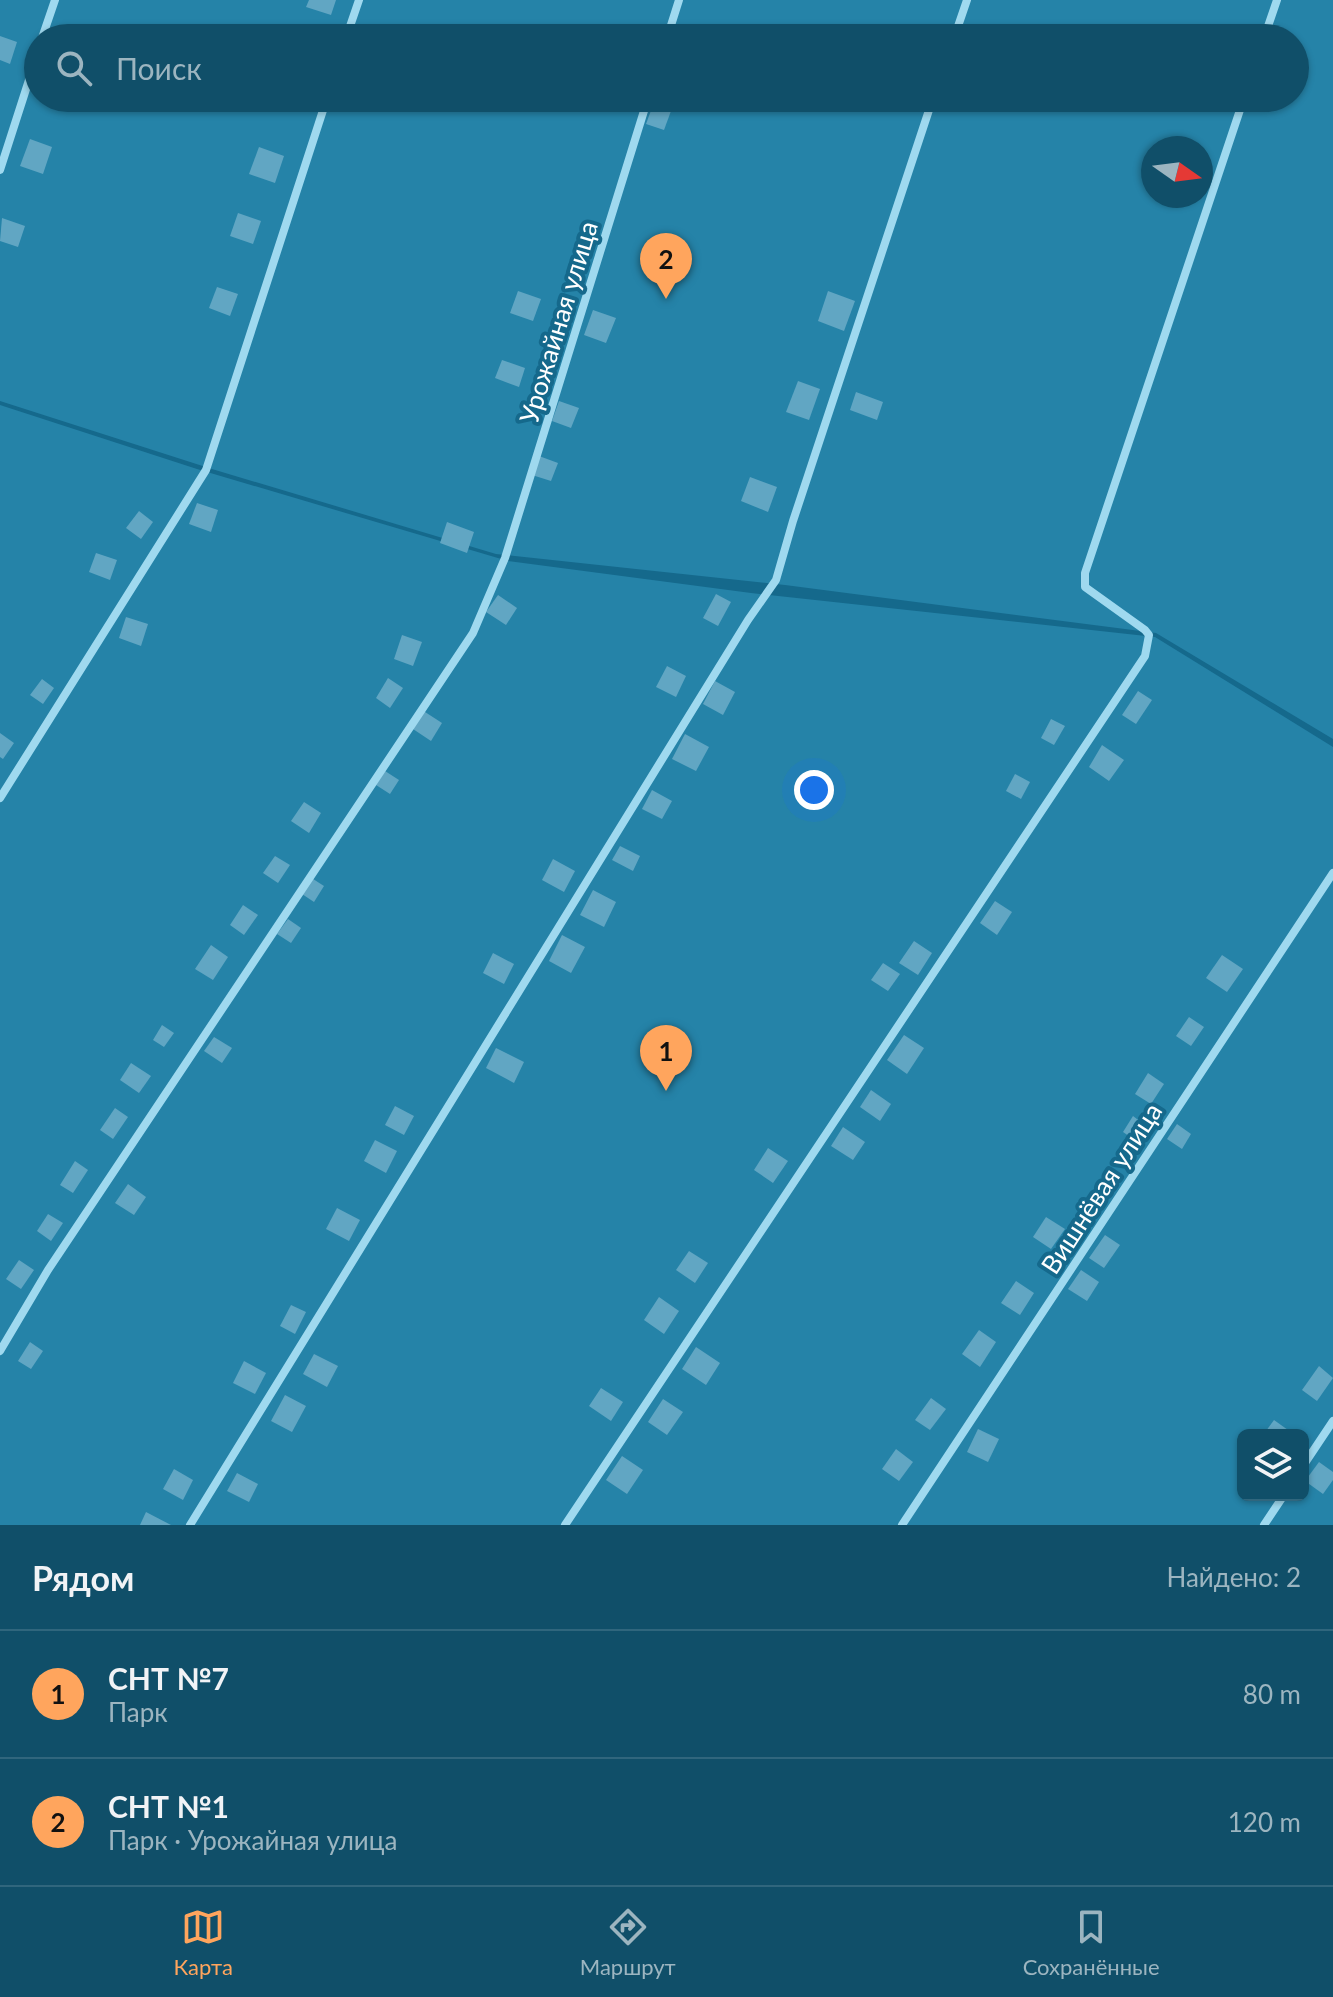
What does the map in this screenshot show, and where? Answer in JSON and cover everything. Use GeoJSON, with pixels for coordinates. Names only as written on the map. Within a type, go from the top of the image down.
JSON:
{"type":"FeatureCollection","features":[{"type":"Feature","properties":{"kind":"street"},"geometry":{"type":"LineString","coordinates":[[47,24],[55,0]]}},
{"type":"Feature","properties":{"kind":"street"},"geometry":{"type":"LineString","coordinates":[[351,24],[359,0]]}},
{"type":"Feature","properties":{"kind":"street"},"geometry":{"type":"LineString","coordinates":[[671,24],[679,0]]}},
{"type":"Feature","properties":{"kind":"street"},"geometry":{"type":"LineString","coordinates":[[959,24],[967,0]]}},
{"type":"Feature","properties":{"kind":"street"},"geometry":{"type":"LineString","coordinates":[[1269,24],[1277,0]]}},
{"type":"Feature","properties":{"kind":"street"},"geometry":{"type":"LineString","coordinates":[[0,170],[24,95]]}},
{"type":"Feature","properties":{"kind":"street"},"geometry":{"type":"LineString","coordinates":[[0,798],[206,470],[322,112]]}},
{"type":"Feature","properties":{"kind":"street","name":"Урожайная улица"},"geometry":{"type":"LineString","coordinates":[[0,1351],[57,1257],[473,633],[505,558],[644,112]]}},
{"type":"Feature","properties":{"kind":"street"},"geometry":{"type":"LineString","coordinates":[[190,1525],[776,580],[928,112]]}},
{"type":"Feature","properties":{"kind":"street"},"geometry":{"type":"LineString","coordinates":[[565,1525],[1145,656],[1149,635],[1085,587],[1085,573],[1239,112]]}},
{"type":"Feature","properties":{"kind":"street","name":"Вишнёвая улица"},"geometry":{"type":"LineString","coordinates":[[902,1525],[1333,873]]}},
{"type":"Feature","properties":{"kind":"street"},"geometry":{"type":"LineString","coordinates":[[1309,1457],[1333,1421]]}},
{"type":"Feature","properties":{"kind":"street"},"geometry":{"type":"LineString","coordinates":[[1264,1525],[1280,1501]]}},
{"type":"Feature","properties":{"kind":"shaded area"},"geometry":{"type":"Polygon","coordinates":[[[0,0],[1333,0],[1333,739],[1156,633],[785,585],[496,554],[212,469],[0,401],[0,0]]]}},
{"type":"Feature","properties":{"kind":"shaded area"},"geometry":{"type":"Polygon","coordinates":[[[0,405],[197,469],[508,561],[751,593],[1155,637],[1333,747],[1333,1525],[0,1525],[0,405]]]}},
{"type":"Feature","properties":{"kind":"building"},"geometry":{"type":"Polygon","coordinates":[[[309,0],[336,0],[331,15],[306,7],[309,0]]]}},
{"type":"Feature","properties":{"kind":"building"},"geometry":{"type":"Polygon","coordinates":[[[0,36],[17,42],[10,64],[0,60],[0,36]]]}},
{"type":"Feature","properties":{"kind":"building"},"geometry":{"type":"Polygon","coordinates":[[[650,112],[671,112],[664,130],[646,124],[650,112]]]}},
{"type":"Feature","properties":{"kind":"building"},"geometry":{"type":"Polygon","coordinates":[[[30,139],[52,147],[43,174],[20,166],[30,139]]]}},
{"type":"Feature","properties":{"kind":"building"},"geometry":{"type":"Polygon","coordinates":[[[259,147],[284,156],[275,183],[249,174],[259,147]]]}},
{"type":"Feature","properties":{"kind":"building"},"geometry":{"type":"Polygon","coordinates":[[[238,213],[261,221],[253,244],[230,236],[238,213]]]}},
{"type":"Feature","properties":{"kind":"building"},"geometry":{"type":"Polygon","coordinates":[[[2,218],[25,226],[18,247],[0,241],[2,218]]]}},
{"type":"Feature","properties":{"kind":"building"},"geometry":{"type":"Polygon","coordinates":[[[217,287],[238,294],[230,316],[209,308],[217,287]]]}},
{"type":"Feature","properties":{"kind":"building"},"geometry":{"type":"Polygon","coordinates":[[[518,291],[541,299],[533,321],[510,313],[518,291]]]}},
{"type":"Feature","properties":{"kind":"building"},"geometry":{"type":"Polygon","coordinates":[[[828,291],[855,301],[844,331],[818,321],[828,291]]]}},
{"type":"Feature","properties":{"kind":"building"},"geometry":{"type":"Polygon","coordinates":[[[593,310],[616,318],[606,343],[584,335],[593,310]]]}},
{"type":"Feature","properties":{"kind":"building"},"geometry":{"type":"Polygon","coordinates":[[[502,360],[525,368],[519,387],[495,378],[502,360]]]}},
{"type":"Feature","properties":{"kind":"building"},"geometry":{"type":"Polygon","coordinates":[[[798,381],[820,389],[809,420],[786,412],[798,381]]]}},
{"type":"Feature","properties":{"kind":"building"},"geometry":{"type":"Polygon","coordinates":[[[856,392],[883,402],[877,420],[850,410],[856,392]]]}},
{"type":"Feature","properties":{"kind":"building"},"geometry":{"type":"Polygon","coordinates":[[[559,401],[579,408],[571,428],[552,421],[559,401]]]}},
{"type":"Feature","properties":{"kind":"building"},"geometry":{"type":"Polygon","coordinates":[[[539,456],[558,463],[551,481],[532,475],[539,456]]]}},
{"type":"Feature","properties":{"kind":"building"},"geometry":{"type":"Polygon","coordinates":[[[750,477],[777,487],[768,512],[741,501],[750,477]]]}},
{"type":"Feature","properties":{"kind":"building"},"geometry":{"type":"Polygon","coordinates":[[[197,503],[218,510],[211,532],[189,524],[197,503]]]}},
{"type":"Feature","properties":{"kind":"building"},"geometry":{"type":"Polygon","coordinates":[[[139,511],[153,522],[141,539],[126,528],[139,511]]]}},
{"type":"Feature","properties":{"kind":"building"},"geometry":{"type":"Polygon","coordinates":[[[447,522],[474,532],[467,553],[440,543],[447,522]]]}},
{"type":"Feature","properties":{"kind":"building"},"geometry":{"type":"Polygon","coordinates":[[[96,553],[117,560],[110,580],[89,572],[96,553]]]}},
{"type":"Feature","properties":{"kind":"building"},"geometry":{"type":"Polygon","coordinates":[[[716,594],[731,602],[718,626],[703,618],[716,594]]]}},
{"type":"Feature","properties":{"kind":"building"},"geometry":{"type":"Polygon","coordinates":[[[498,595],[517,608],[506,625],[486,612],[498,595]]]}},
{"type":"Feature","properties":{"kind":"building"},"geometry":{"type":"Polygon","coordinates":[[[126,617],[148,624],[141,646],[119,638],[126,617]]]}},
{"type":"Feature","properties":{"kind":"building"},"geometry":{"type":"Polygon","coordinates":[[[402,635],[422,642],[413,666],[394,659],[402,635]]]}},
{"type":"Feature","properties":{"kind":"building"},"geometry":{"type":"Polygon","coordinates":[[[667,666],[686,676],[676,697],[656,687],[667,666]]]}},
{"type":"Feature","properties":{"kind":"building"},"geometry":{"type":"Polygon","coordinates":[[[388,678],[403,688],[390,708],[376,698],[388,678]]]}},
{"type":"Feature","properties":{"kind":"building"},"geometry":{"type":"Polygon","coordinates":[[[42,679],[54,688],[43,704],[30,695],[42,679]]]}},
{"type":"Feature","properties":{"kind":"building"},"geometry":{"type":"Polygon","coordinates":[[[715,681],[735,692],[723,715],[703,704],[715,681]]]}},
{"type":"Feature","properties":{"kind":"building"},"geometry":{"type":"Polygon","coordinates":[[[1138,691],[1152,700],[1136,724],[1122,715],[1138,691]]]}},
{"type":"Feature","properties":{"kind":"building"},"geometry":{"type":"Polygon","coordinates":[[[422,710],[442,723],[431,741],[410,727],[422,710]]]}},
{"type":"Feature","properties":{"kind":"building"},"geometry":{"type":"Polygon","coordinates":[[[1051,719],[1065,726],[1054,745],[1041,738],[1051,719]]]}},
{"type":"Feature","properties":{"kind":"building"},"geometry":{"type":"Polygon","coordinates":[[[0,733],[14,743],[3,759],[0,757],[0,733]]]}},
{"type":"Feature","properties":{"kind":"building"},"geometry":{"type":"Polygon","coordinates":[[[685,734],[709,747],[696,771],[672,759],[685,734]]]}},
{"type":"Feature","properties":{"kind":"building"},"geometry":{"type":"Polygon","coordinates":[[[1102,745],[1124,760],[1109,781],[1089,767],[1102,745]]]}},
{"type":"Feature","properties":{"kind":"building"},"geometry":{"type":"Polygon","coordinates":[[[385,771],[399,780],[390,794],[376,785],[385,771]]]}},
{"type":"Feature","properties":{"kind":"building"},"geometry":{"type":"Polygon","coordinates":[[[1015,774],[1030,782],[1021,799],[1006,791],[1015,774]]]}},
{"type":"Feature","properties":{"kind":"building"},"geometry":{"type":"Polygon","coordinates":[[[652,790],[672,801],[662,819],[642,809],[652,790]]]}},
{"type":"Feature","properties":{"kind":"building"},"geometry":{"type":"Polygon","coordinates":[[[304,802],[321,813],[309,833],[291,821],[304,802]]]}},
{"type":"Feature","properties":{"kind":"building"},"geometry":{"type":"Polygon","coordinates":[[[620,846],[640,856],[633,871],[612,860],[620,846]]]}},
{"type":"Feature","properties":{"kind":"building"},"geometry":{"type":"Polygon","coordinates":[[[275,856],[290,865],[278,883],[263,873],[275,856]]]}},
{"type":"Feature","properties":{"kind":"building"},"geometry":{"type":"Polygon","coordinates":[[[553,859],[575,871],[564,892],[542,880],[553,859]]]}},
{"type":"Feature","properties":{"kind":"building"},"geometry":{"type":"Polygon","coordinates":[[[310,877],[324,886],[314,902],[299,892],[310,877]]]}},
{"type":"Feature","properties":{"kind":"building"},"geometry":{"type":"Polygon","coordinates":[[[593,890],[616,902],[604,927],[580,915],[593,890]]]}},
{"type":"Feature","properties":{"kind":"building"},"geometry":{"type":"Polygon","coordinates":[[[995,901],[1012,912],[997,935],[980,923],[995,901]]]}},
{"type":"Feature","properties":{"kind":"building"},"geometry":{"type":"Polygon","coordinates":[[[243,905],[258,915],[244,935],[230,925],[243,905]]]}},
{"type":"Feature","properties":{"kind":"building"},"geometry":{"type":"Polygon","coordinates":[[[288,919],[301,928],[291,943],[277,934],[288,919]]]}},
{"type":"Feature","properties":{"kind":"building"},"geometry":{"type":"Polygon","coordinates":[[[562,935],[585,947],[571,973],[549,961],[562,935]]]}},
{"type":"Feature","properties":{"kind":"building"},"geometry":{"type":"Polygon","coordinates":[[[914,941],[932,953],[918,975],[899,963],[914,941]]]}},
{"type":"Feature","properties":{"kind":"building"},"geometry":{"type":"Polygon","coordinates":[[[211,945],[228,957],[213,980],[195,969],[211,945]]]}},
{"type":"Feature","properties":{"kind":"building"},"geometry":{"type":"Polygon","coordinates":[[[493,953],[514,964],[504,984],[483,973],[493,953]]]}},
{"type":"Feature","properties":{"kind":"building"},"geometry":{"type":"Polygon","coordinates":[[[1222,955],[1243,969],[1227,992],[1206,978],[1222,955]]]}},
{"type":"Feature","properties":{"kind":"building"},"geometry":{"type":"Polygon","coordinates":[[[883,963],[900,974],[888,991],[871,980],[883,963]]]}},
{"type":"Feature","properties":{"kind":"building"},"geometry":{"type":"Polygon","coordinates":[[[1189,1017],[1204,1027],[1191,1046],[1176,1036],[1189,1017]]]}},
{"type":"Feature","properties":{"kind":"building"},"geometry":{"type":"Polygon","coordinates":[[[162,1025],[174,1033],[164,1047],[153,1040],[162,1025]]]}},
{"type":"Feature","properties":{"kind":"building"},"geometry":{"type":"Polygon","coordinates":[[[904,1035],[924,1048],[907,1074],[887,1060],[904,1035]]]}},
{"type":"Feature","properties":{"kind":"building"},"geometry":{"type":"Polygon","coordinates":[[[214,1037],[232,1048],[222,1063],[204,1051],[214,1037]]]}},
{"type":"Feature","properties":{"kind":"building"},"geometry":{"type":"Polygon","coordinates":[[[496,1048],[524,1062],[514,1083],[486,1068],[496,1048]]]}},
{"type":"Feature","properties":{"kind":"building"},"geometry":{"type":"Polygon","coordinates":[[[131,1063],[151,1076],[139,1093],[120,1080],[131,1063]]]}},
{"type":"Feature","properties":{"kind":"building"},"geometry":{"type":"Polygon","coordinates":[[[1148,1073],[1164,1084],[1151,1104],[1135,1094],[1148,1073]]]}},
{"type":"Feature","properties":{"kind":"building"},"geometry":{"type":"Polygon","coordinates":[[[871,1090],[891,1104],[880,1121],[860,1107],[871,1090]]]}},
{"type":"Feature","properties":{"kind":"building"},"geometry":{"type":"Polygon","coordinates":[[[395,1106],[414,1116],[404,1135],[385,1125],[395,1106]]]}},
{"type":"Feature","properties":{"kind":"building"},"geometry":{"type":"Polygon","coordinates":[[[115,1108],[128,1117],[113,1139],[100,1130],[115,1108]]]}},
{"type":"Feature","properties":{"kind":"building"},"geometry":{"type":"Polygon","coordinates":[[[1133,1116],[1146,1126],[1136,1141],[1123,1132],[1133,1116]]]}},
{"type":"Feature","properties":{"kind":"building"},"geometry":{"type":"Polygon","coordinates":[[[1177,1124],[1191,1134],[1182,1149],[1167,1139],[1177,1124]]]}},
{"type":"Feature","properties":{"kind":"building"},"geometry":{"type":"Polygon","coordinates":[[[843,1127],[865,1142],[853,1160],[831,1146],[843,1127]]]}},
{"type":"Feature","properties":{"kind":"building"},"geometry":{"type":"Polygon","coordinates":[[[375,1140],[397,1151],[386,1173],[364,1161],[375,1140]]]}},
{"type":"Feature","properties":{"kind":"building"},"geometry":{"type":"Polygon","coordinates":[[[768,1148],[788,1161],[773,1183],[754,1170],[768,1148]]]}},
{"type":"Feature","properties":{"kind":"building"},"geometry":{"type":"Polygon","coordinates":[[[75,1161],[88,1170],[73,1193],[60,1185],[75,1161]]]}},
{"type":"Feature","properties":{"kind":"building"},"geometry":{"type":"Polygon","coordinates":[[[128,1184],[146,1197],[134,1215],[115,1203],[128,1184]]]}},
{"type":"Feature","properties":{"kind":"building"},"geometry":{"type":"Polygon","coordinates":[[[337,1208],[360,1220],[349,1241],[326,1229],[337,1208]]]}},
{"type":"Feature","properties":{"kind":"building"},"geometry":{"type":"Polygon","coordinates":[[[48,1214],[63,1223],[51,1241],[37,1231],[48,1214]]]}},
{"type":"Feature","properties":{"kind":"building"},"geometry":{"type":"Polygon","coordinates":[[[1046,1217],[1065,1229],[1051,1249],[1033,1237],[1046,1217]]]}},
{"type":"Feature","properties":{"kind":"building"},"geometry":{"type":"Polygon","coordinates":[[[1105,1235],[1120,1245],[1104,1268],[1089,1258],[1105,1235]]]}},
{"type":"Feature","properties":{"kind":"building"},"geometry":{"type":"Polygon","coordinates":[[[689,1251],[708,1263],[695,1283],[676,1270],[689,1251]]]}},
{"type":"Feature","properties":{"kind":"building"},"geometry":{"type":"Polygon","coordinates":[[[19,1260],[34,1270],[21,1289],[6,1279],[19,1260]]]}},
{"type":"Feature","properties":{"kind":"building"},"geometry":{"type":"Polygon","coordinates":[[[1081,1270],[1099,1282],[1087,1301],[1068,1289],[1081,1270]]]}},
{"type":"Feature","properties":{"kind":"building"},"geometry":{"type":"Polygon","coordinates":[[[1016,1281],[1034,1293],[1020,1315],[1001,1303],[1016,1281]]]}},
{"type":"Feature","properties":{"kind":"building"},"geometry":{"type":"Polygon","coordinates":[[[659,1297],[679,1311],[664,1334],[644,1320],[659,1297]]]}},
{"type":"Feature","properties":{"kind":"building"},"geometry":{"type":"Polygon","coordinates":[[[291,1305],[306,1312],[295,1334],[280,1326],[291,1305]]]}},
{"type":"Feature","properties":{"kind":"building"},"geometry":{"type":"Polygon","coordinates":[[[979,1330],[996,1342],[980,1367],[962,1354],[979,1330]]]}},
{"type":"Feature","properties":{"kind":"building"},"geometry":{"type":"Polygon","coordinates":[[[30,1342],[43,1351],[31,1369],[18,1361],[30,1342]]]}},
{"type":"Feature","properties":{"kind":"building"},"geometry":{"type":"Polygon","coordinates":[[[696,1347],[720,1363],[706,1385],[682,1369],[696,1347]]]}},
{"type":"Feature","properties":{"kind":"building"},"geometry":{"type":"Polygon","coordinates":[[[314,1354],[338,1366],[327,1387],[303,1374],[314,1354]]]}},
{"type":"Feature","properties":{"kind":"building"},"geometry":{"type":"Polygon","coordinates":[[[244,1361],[266,1373],[255,1394],[233,1383],[244,1361]]]}},
{"type":"Feature","properties":{"kind":"building"},"geometry":{"type":"Polygon","coordinates":[[[1319,1366],[1333,1378],[1317,1401],[1302,1390],[1319,1366]]]}},
{"type":"Feature","properties":{"kind":"building"},"geometry":{"type":"Polygon","coordinates":[[[601,1388],[623,1402],[611,1421],[589,1406],[601,1388]]]}},
{"type":"Feature","properties":{"kind":"building"},"geometry":{"type":"Polygon","coordinates":[[[285,1395],[306,1406],[292,1432],[271,1421],[285,1395]]]}},
{"type":"Feature","properties":{"kind":"building"},"geometry":{"type":"Polygon","coordinates":[[[931,1398],[946,1409],[930,1430],[915,1420],[931,1398]]]}},
{"type":"Feature","properties":{"kind":"building"},"geometry":{"type":"Polygon","coordinates":[[[663,1399],[683,1412],[667,1435],[648,1422],[663,1399]]]}},
{"type":"Feature","properties":{"kind":"building"},"geometry":{"type":"Polygon","coordinates":[[[1274,1420],[1287,1429],[1267,1429],[1274,1420]]]}},
{"type":"Feature","properties":{"kind":"building"},"geometry":{"type":"Polygon","coordinates":[[[978,1429],[999,1439],[988,1462],[967,1452],[978,1429]]]}},
{"type":"Feature","properties":{"kind":"building"},"geometry":{"type":"Polygon","coordinates":[[[896,1449],[913,1462],[899,1481],[882,1469],[896,1449]]]}},
{"type":"Feature","properties":{"kind":"building"},"geometry":{"type":"Polygon","coordinates":[[[622,1456],[643,1470],[627,1494],[606,1480],[622,1456]]]}},
{"type":"Feature","properties":{"kind":"building"},"geometry":{"type":"Polygon","coordinates":[[[1319,1462],[1333,1472],[1333,1480],[1323,1494],[1309,1484],[1309,1476],[1319,1462]]]}},
{"type":"Feature","properties":{"kind":"building"},"geometry":{"type":"Polygon","coordinates":[[[174,1469],[193,1480],[183,1500],[163,1489],[174,1469]]]}},
{"type":"Feature","properties":{"kind":"building"},"geometry":{"type":"Polygon","coordinates":[[[237,1473],[258,1484],[249,1502],[227,1491],[237,1473]]]}},
{"type":"Feature","properties":{"kind":"building"},"geometry":{"type":"Polygon","coordinates":[[[146,1512],[171,1525],[140,1525],[146,1512]]]}},
{"type":"Feature","properties":{"kind":"place","name":"СНТ №1"},"geometry":{"type":"Point","coordinates":[666,299]}},
{"type":"Feature","properties":{"kind":"place","name":"СНТ №7"},"geometry":{"type":"Point","coordinates":[666,1091]}}]}
